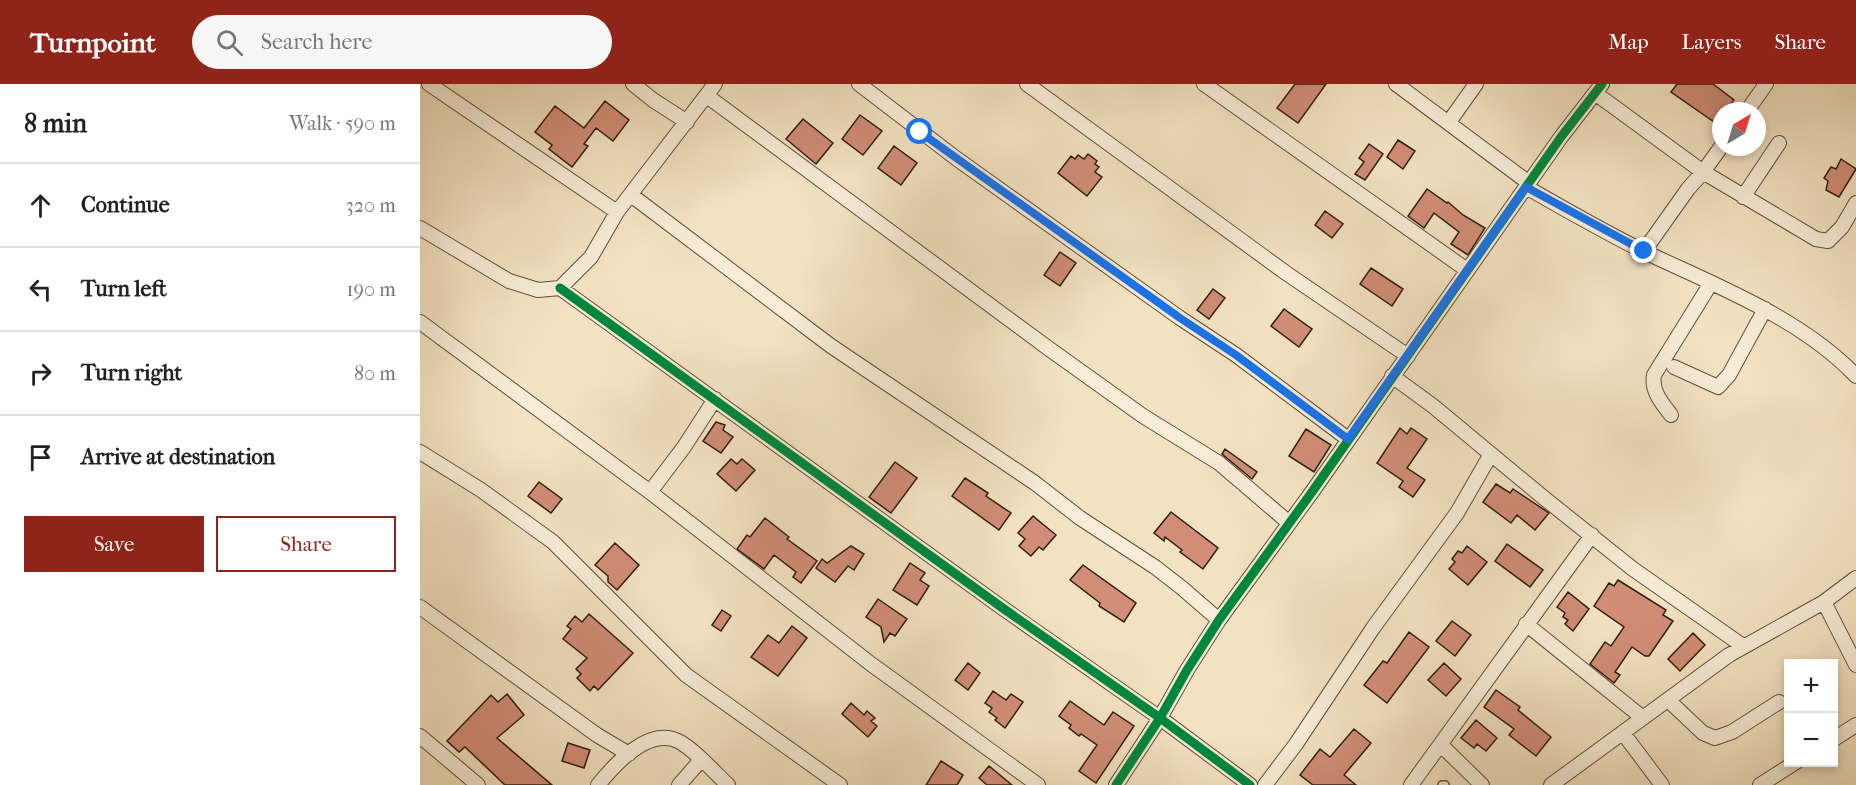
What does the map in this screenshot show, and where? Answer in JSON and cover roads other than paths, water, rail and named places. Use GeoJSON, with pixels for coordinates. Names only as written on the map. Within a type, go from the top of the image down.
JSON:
{"type":"FeatureCollection","features":[{"type":"Feature","properties":{"kind":"street"},"geometry":{"type":"LineString","coordinates":[[429,84],[617,212]]}},
{"type":"Feature","properties":{"kind":"street"},"geometry":{"type":"LineString","coordinates":[[633,84],[687,122]]}},
{"type":"Feature","properties":{"kind":"street"},"geometry":{"type":"LineString","coordinates":[[859,84],[957,159],[1180,318],[1236,355],[1348,439]]}},
{"type":"Feature","properties":{"kind":"street"},"geometry":{"type":"LineString","coordinates":[[1027,84],[1286,273],[1408,356]]}},
{"type":"Feature","properties":{"kind":"street"},"geometry":{"type":"LineString","coordinates":[[1204,84],[1467,270]]}},
{"type":"Feature","properties":{"kind":"street"},"geometry":{"type":"LineString","coordinates":[[1396,84],[1529,183],[1526,187]]}},
{"type":"Feature","properties":{"kind":"street"},"geometry":{"type":"LineString","coordinates":[[1449,122],[1476,84]]}},
{"type":"Feature","properties":{"kind":"street"},"geometry":{"type":"LineString","coordinates":[[1753,102],[1766,84]]}},
{"type":"Feature","properties":{"kind":"street"},"geometry":{"type":"LineString","coordinates":[[1116,785],[1160,718],[1219,620],[1526,187],[1599,88],[1703,172],[1816,239],[1828,242],[1842,227],[1856,203]]}},
{"type":"Feature","properties":{"kind":"street"},"geometry":{"type":"LineString","coordinates":[[420,228],[509,281],[538,290],[560,288],[591,257],[617,212],[711,90],[1048,348],[1143,416],[1219,463],[1288,522]]}},
{"type":"Feature","properties":{"kind":"street"},"geometry":{"type":"LineString","coordinates":[[1743,197],[1779,143]]}},
{"type":"Feature","properties":{"kind":"street"},"geometry":{"type":"LineString","coordinates":[[1644,251],[1715,156]]}},
{"type":"Feature","properties":{"kind":"street"},"geometry":{"type":"LineString","coordinates":[[1526,187],[1644,251],[1765,309],[1841,360],[1856,375]]}},
{"type":"Feature","properties":{"kind":"street"},"geometry":{"type":"LineString","coordinates":[[631,195],[831,346],[1155,567],[1219,620]]}},
{"type":"Feature","properties":{"kind":"street"},"geometry":{"type":"LineString","coordinates":[[1671,415],[1653,386],[1654,375],[1711,283]]}},
{"type":"Feature","properties":{"kind":"street"},"geometry":{"type":"LineString","coordinates":[[560,288],[1250,785]]}},
{"type":"Feature","properties":{"kind":"street"},"geometry":{"type":"LineString","coordinates":[[1674,367],[1718,387],[1729,375],[1765,309]]}},
{"type":"Feature","properties":{"kind":"street"},"geometry":{"type":"LineString","coordinates":[[420,322],[650,492],[871,664],[1038,785]]}},
{"type":"Feature","properties":{"kind":"street"},"geometry":{"type":"LineString","coordinates":[[1392,376],[1433,406],[1634,569],[1743,646]]}},
{"type":"Feature","properties":{"kind":"street"},"geometry":{"type":"LineString","coordinates":[[650,492],[684,447],[715,399]]}},
{"type":"Feature","properties":{"kind":"street"},"geometry":{"type":"LineString","coordinates":[[420,452],[481,490],[553,542],[686,675],[840,785]]}},
{"type":"Feature","properties":{"kind":"street"},"geometry":{"type":"LineString","coordinates":[[1265,785],[1296,744],[1373,628],[1457,513],[1491,454]]}},
{"type":"Feature","properties":{"kind":"street"},"geometry":{"type":"LineString","coordinates":[[1411,785],[1592,535]]}},
{"type":"Feature","properties":{"kind":"street"},"geometry":{"type":"LineString","coordinates":[[1551,785],[1743,646],[1824,602],[1856,579]]}},
{"type":"Feature","properties":{"kind":"street"},"geometry":{"type":"LineString","coordinates":[[1824,602],[1856,665]]}},
{"type":"Feature","properties":{"kind":"street"},"geometry":{"type":"LineString","coordinates":[[420,607],[597,735],[629,754]]}},
{"type":"Feature","properties":{"kind":"street"},"geometry":{"type":"LineString","coordinates":[[1526,624],[1643,718]]}},
{"type":"Feature","properties":{"kind":"street"},"geometry":{"type":"LineString","coordinates":[[1668,700],[1703,733],[1715,738],[1732,732],[1779,702]]}},
{"type":"Feature","properties":{"kind":"street"},"geometry":{"type":"LineString","coordinates":[[1838,736],[1856,725]]}},
{"type":"Feature","properties":{"kind":"street"},"geometry":{"type":"LineString","coordinates":[[1623,733],[1662,785]]}},
{"type":"Feature","properties":{"kind":"street"},"geometry":{"type":"LineString","coordinates":[[420,736],[478,785]]}},
{"type":"Feature","properties":{"kind":"street"},"geometry":{"type":"LineString","coordinates":[[598,785],[629,754],[646,741],[664,737],[679,742],[728,785]]}},
{"type":"Feature","properties":{"kind":"street"},"geometry":{"type":"LineString","coordinates":[[1441,745],[1482,785]]}},
{"type":"Feature","properties":{"kind":"street"},"geometry":{"type":"LineString","coordinates":[[679,785],[701,760]]}},
{"type":"Feature","properties":{"kind":"street"},"geometry":{"type":"LineString","coordinates":[[1760,785],[1788,767]]}}]}
